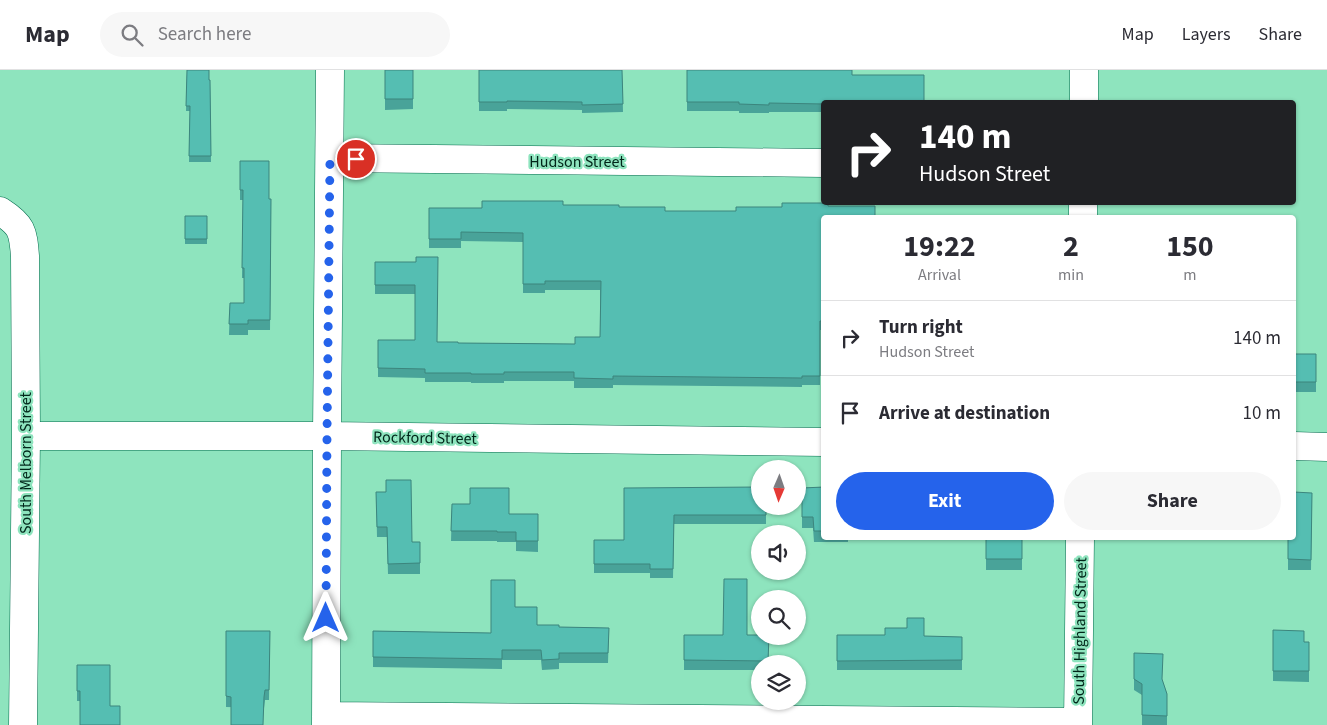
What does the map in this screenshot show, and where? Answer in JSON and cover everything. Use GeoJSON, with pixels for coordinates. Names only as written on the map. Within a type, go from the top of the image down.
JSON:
{"type":"FeatureCollection","features":[{"type":"Feature","properties":{"kind":"street"},"geometry":{"type":"LineString","coordinates":[[330,70],[326,721],[1078,723]]}},
{"type":"Feature","properties":{"kind":"street"},"geometry":{"type":"LineString","coordinates":[[1084,70],[1084,100]]}},
{"type":"Feature","properties":{"kind":"street","name":"Hudson Street"},"geometry":{"type":"LineString","coordinates":[[330,158],[821,163]]}},
{"type":"Feature","properties":{"kind":"street","name":"South Melborn Street"},"geometry":{"type":"LineString","coordinates":[[0,211],[17,224],[22,232],[24,244],[26,436],[23,725]]}},
{"type":"Feature","properties":{"kind":"street","name":"Rockford Street"},"geometry":{"type":"LineString","coordinates":[[26,436],[327,436],[821,442]]}},
{"type":"Feature","properties":{"kind":"street"},"geometry":{"type":"LineString","coordinates":[[1296,446],[1327,447]]}},
{"type":"Feature","properties":{"kind":"street","name":"South Highland Street"},"geometry":{"type":"LineString","coordinates":[[1078,723],[1080,540]]}},
{"type":"Feature","properties":{"kind":"building"},"geometry":{"type":"Polygon","coordinates":[[[187,70],[209,70],[211,156],[189,156],[190,106],[186,106],[187,70]]]}},
{"type":"Feature","properties":{"kind":"building"},"geometry":{"type":"Polygon","coordinates":[[[385,70],[413,70],[413,99],[385,99],[385,70]]]}},
{"type":"Feature","properties":{"kind":"building"},"geometry":{"type":"Polygon","coordinates":[[[479,70],[622,70],[623,104],[582,105],[582,102],[479,102],[479,70]]]}},
{"type":"Feature","properties":{"kind":"building"},"geometry":{"type":"Polygon","coordinates":[[[687,70],[852,70],[852,75],[924,75],[924,100],[821,100],[821,104],[769,103],[769,105],[739,104],[739,102],[687,102],[687,70]]]}},
{"type":"Feature","properties":{"kind":"building"},"geometry":{"type":"Polygon","coordinates":[[[240,161],[269,161],[269,199],[271,199],[270,320],[248,320],[248,324],[229,324],[230,303],[244,303],[244,268],[242,268],[243,190],[240,190],[240,161]]]}},
{"type":"Feature","properties":{"kind":"building"},"geometry":{"type":"Polygon","coordinates":[[[482,201],[563,201],[563,205],[665,207],[665,211],[736,211],[736,207],[782,207],[782,203],[821,203],[821,205],[828,206],[875,206],[875,215],[821,215],[820,376],[802,376],[802,378],[613,376],[613,379],[574,378],[574,372],[471,374],[425,373],[425,369],[378,368],[378,340],[415,340],[415,285],[375,285],[375,262],[416,262],[416,257],[438,257],[437,342],[575,344],[575,337],[600,337],[601,281],[545,281],[545,284],[523,284],[523,233],[461,232],[461,239],[429,239],[429,208],[482,208],[482,201]]]}},
{"type":"Feature","properties":{"kind":"building"},"geometry":{"type":"Polygon","coordinates":[[[185,216],[207,216],[207,239],[185,239],[185,216]]]}},
{"type":"Feature","properties":{"kind":"building"},"geometry":{"type":"Polygon","coordinates":[[[1296,354],[1316,354],[1316,382],[1296,382],[1296,354]]]}},
{"type":"Feature","properties":{"kind":"building"},"geometry":{"type":"Polygon","coordinates":[[[386,480],[411,480],[412,542],[420,542],[420,563],[388,564],[387,527],[377,527],[376,492],[386,492],[386,480]]]}},
{"type":"Feature","properties":{"kind":"building"},"geometry":{"type":"Polygon","coordinates":[[[751,487],[751,515],[674,515],[673,569],[650,569],[650,564],[594,564],[594,540],[624,540],[624,488],[751,487]]]}},
{"type":"Feature","properties":{"kind":"building"},"geometry":{"type":"Polygon","coordinates":[[[821,487],[821,531],[814,531],[813,517],[802,517],[802,515],[806,515],[806,488],[821,487]]]}},
{"type":"Feature","properties":{"kind":"building"},"geometry":{"type":"Polygon","coordinates":[[[470,488],[509,488],[509,514],[538,514],[538,541],[516,541],[516,532],[451,531],[452,504],[470,504],[470,488]]]}},
{"type":"Feature","properties":{"kind":"building"},"geometry":{"type":"Polygon","coordinates":[[[1296,492],[1312,493],[1311,560],[1288,559],[1288,540],[1296,540],[1296,492]]]}},
{"type":"Feature","properties":{"kind":"building"},"geometry":{"type":"Polygon","coordinates":[[[986,540],[1022,540],[1022,559],[986,559],[986,540]]]}},
{"type":"Feature","properties":{"kind":"building"},"geometry":{"type":"Polygon","coordinates":[[[724,579],[747,579],[747,635],[751,635],[751,645],[769,645],[768,655],[751,655],[751,661],[684,660],[684,635],[723,635],[724,579]]]}},
{"type":"Feature","properties":{"kind":"building"},"geometry":{"type":"Polygon","coordinates":[[[491,580],[515,580],[515,607],[537,607],[537,625],[609,628],[608,653],[559,653],[559,659],[542,660],[541,650],[502,650],[502,659],[373,657],[373,631],[491,633],[491,580]]]}},
{"type":"Feature","properties":{"kind":"building"},"geometry":{"type":"Polygon","coordinates":[[[907,618],[924,618],[924,636],[962,637],[962,660],[837,661],[837,635],[885,635],[885,628],[907,628],[907,618]]]}},
{"type":"Feature","properties":{"kind":"building"},"geometry":{"type":"Polygon","coordinates":[[[1273,630],[1304,631],[1304,642],[1309,642],[1309,671],[1273,671],[1273,630]]]}},
{"type":"Feature","properties":{"kind":"building"},"geometry":{"type":"Polygon","coordinates":[[[226,631],[270,631],[269,690],[265,690],[263,725],[231,725],[231,697],[226,696],[226,631]]]}},
{"type":"Feature","properties":{"kind":"building"},"geometry":{"type":"Polygon","coordinates":[[[1134,653],[1163,654],[1162,679],[1167,694],[1167,716],[1142,715],[1142,684],[1134,679],[1134,653]]]}},
{"type":"Feature","properties":{"kind":"building"},"geometry":{"type":"Polygon","coordinates":[[[77,665],[110,665],[110,706],[120,706],[120,725],[80,725],[80,691],[77,691],[77,665]]]}},
{"type":"Feature","properties":{"kind":"route"},"geometry":{"type":"LineString","coordinates":[[326,618],[330,158],[356,159]]}}]}
